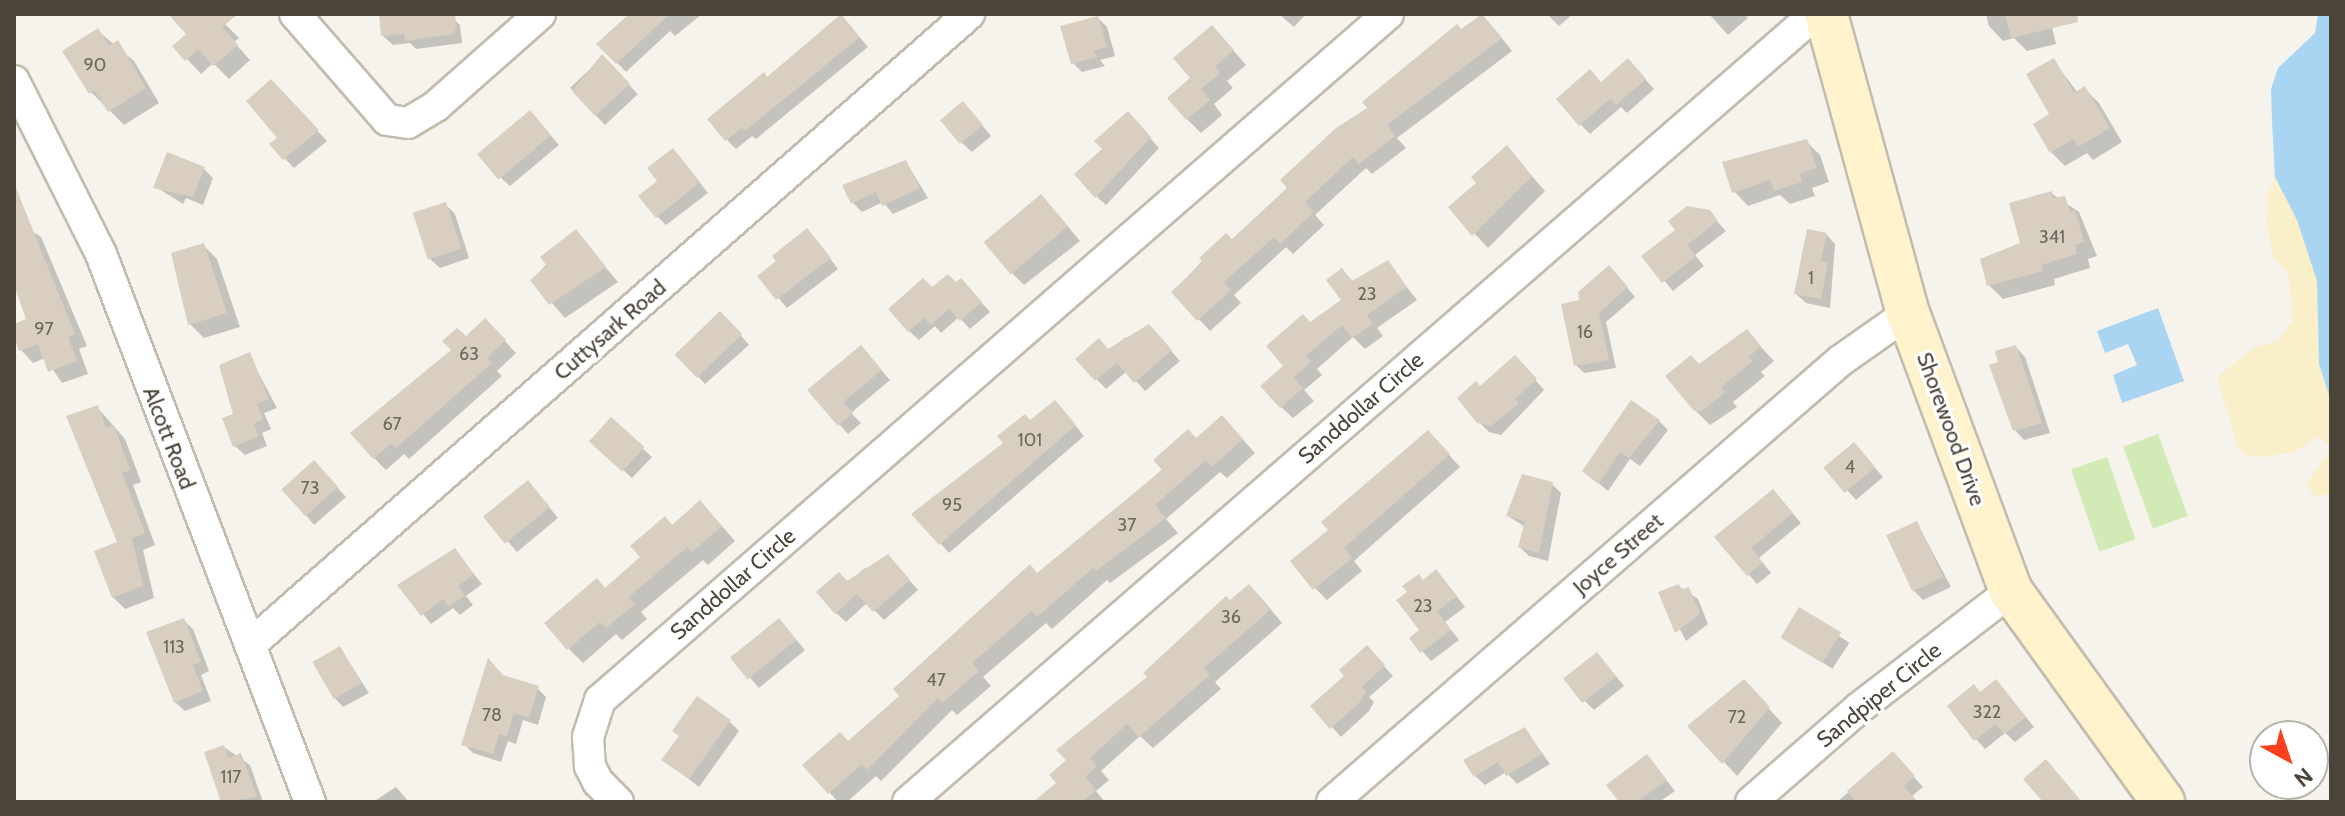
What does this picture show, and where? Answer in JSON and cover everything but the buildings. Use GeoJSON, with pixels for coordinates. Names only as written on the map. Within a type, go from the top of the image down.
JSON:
{"type":"FeatureCollection","features":[{"type":"Feature","properties":{"kind":"street"},"geometry":{"type":"LineString","coordinates":[[295,14],[387,120],[408,123],[436,106],[540,14]]}},
{"type":"Feature","properties":{"kind":"street","name":"Cuttysark Road"},"geometry":{"type":"LineString","coordinates":[[250,645],[969,14]]}},
{"type":"Feature","properties":{"kind":"street","name":"Sanddollar Circle"},"geometry":{"type":"LineString","coordinates":[[618,802],[598,782],[590,766],[588,737],[600,700],[1388,14]]}},
{"type":"Feature","properties":{"kind":"street","name":"Sanddollar Circle"},"geometry":{"type":"LineString","coordinates":[[908,802],[1815,14]]}},
{"type":"Feature","properties":{"kind":"street","name":"Shorewood Drive"},"geometry":{"type":"LineString","coordinates":[[1826,14],[1908,313],[2011,591],[2163,802]]}},
{"type":"Feature","properties":{"kind":"street","name":"Alcott Road"},"geometry":{"type":"LineString","coordinates":[[14,81],[101,254],[310,802]]}},
{"type":"Feature","properties":{"kind":"street","name":"Joyce Street"},"geometry":{"type":"LineString","coordinates":[[1332,802],[1840,361],[1908,313]]}},
{"type":"Feature","properties":{"kind":"street","name":"Sandpiper Circle"},"geometry":{"type":"LineString","coordinates":[[1751,802],[1859,708],[2011,591]]}},
{"type":"Feature","properties":{"kind":"green space"},"geometry":{"type":"Polygon","coordinates":[[[2158,434],[2188,516],[2153,528],[2123,447],[2158,434]]]}},
{"type":"Feature","properties":{"kind":"green space"},"geometry":{"type":"Polygon","coordinates":[[[2107,457],[2135,539],[2099,552],[2071,469],[2107,457]]]}},
{"type":"Feature","properties":{"kind":"sand"},"geometry":{"type":"Polygon","coordinates":[[[2275,177],[2297,220],[2317,281],[2319,364],[2331,401],[2331,447],[2318,437],[2294,452],[2262,457],[2245,455],[2237,445],[2217,377],[2255,347],[2278,341],[2293,320],[2289,275],[2274,257],[2267,226],[2268,191],[2275,177]]]}},
{"type":"Feature","properties":{"kind":"sand"},"geometry":{"type":"Polygon","coordinates":[[[2331,449],[2331,494],[2313,496],[2307,483],[2331,449]]]}},
{"type":"Feature","properties":{"kind":"water"},"geometry":{"type":"Polygon","coordinates":[[[2318,14],[2331,14],[2331,401],[2319,364],[2317,281],[2297,220],[2275,177],[2272,122],[2271,89],[2278,68],[2315,33],[2318,14]]]}},
{"type":"Feature","properties":{"kind":"water"},"geometry":{"type":"Polygon","coordinates":[[[2158,308],[2184,381],[2122,403],[2113,375],[2137,365],[2128,344],[2105,353],[2097,331],[2158,308]]]}}]}
